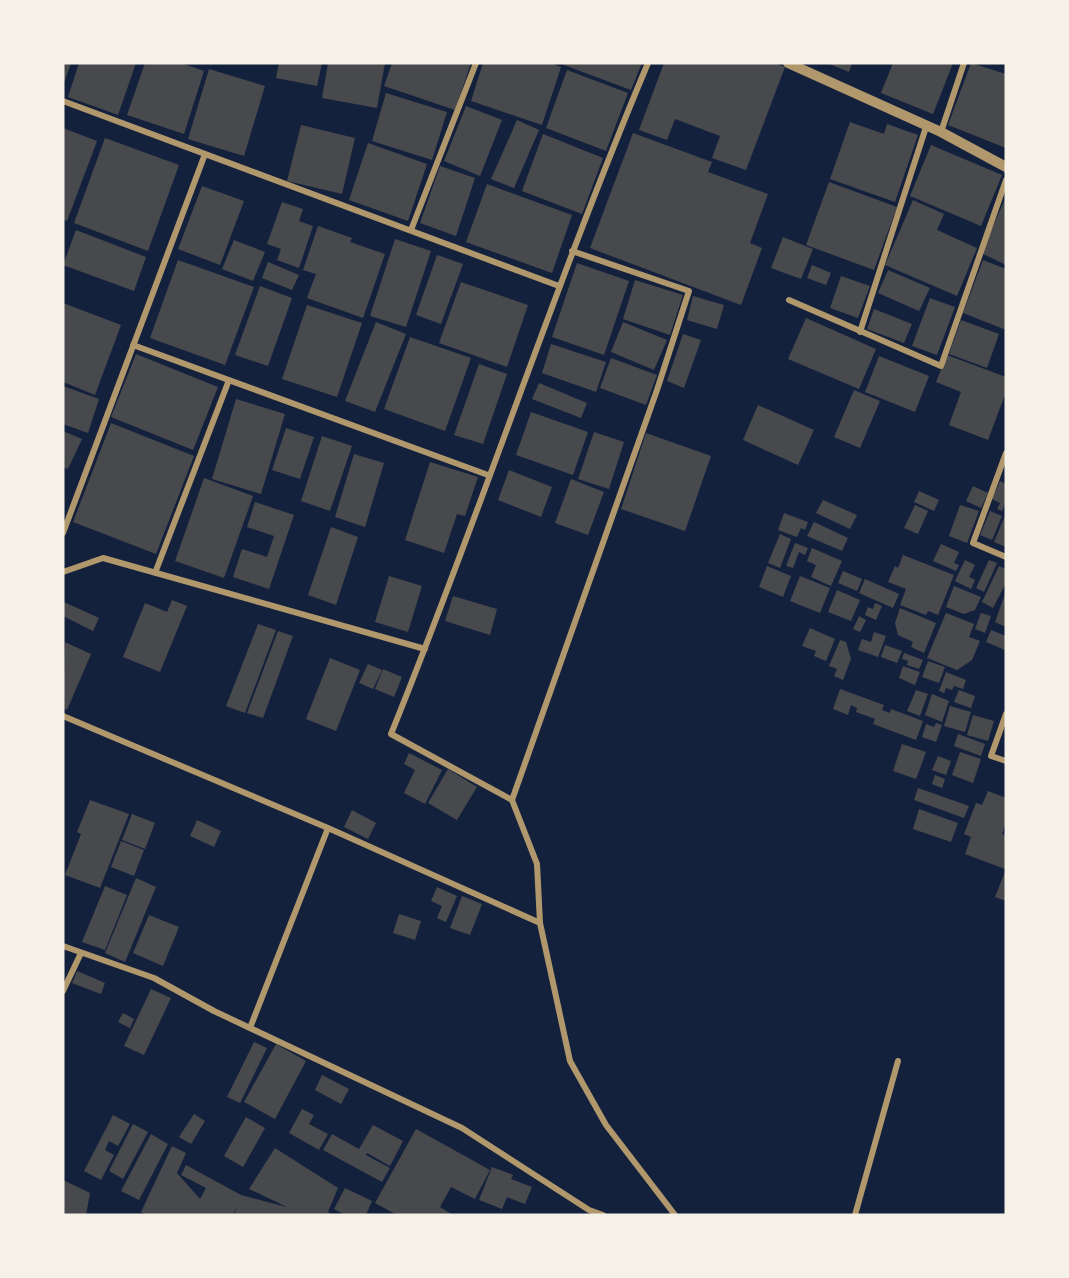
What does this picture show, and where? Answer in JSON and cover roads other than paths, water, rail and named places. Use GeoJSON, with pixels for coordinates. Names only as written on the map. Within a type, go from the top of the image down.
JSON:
{"type":"FeatureCollection","features":[{"type":"Feature","properties":{"kind":"street"},"geometry":{"type":"LineString","coordinates":[[411,230],[476,63]]}},
{"type":"Feature","properties":{"kind":"street"},"geometry":{"type":"LineString","coordinates":[[648,63],[572,251],[425,649],[391,734],[512,800],[537,864],[540,923],[570,1061],[606,1125],[675,1215]]}},
{"type":"Feature","properties":{"kind":"street"},"geometry":{"type":"LineString","coordinates":[[788,63],[941,132],[1006,167]]}},
{"type":"Feature","properties":{"kind":"street"},"geometry":{"type":"LineString","coordinates":[[941,132],[964,63]]}},
{"type":"Feature","properties":{"kind":"street"},"geometry":{"type":"LineString","coordinates":[[63,101],[559,286]]}},
{"type":"Feature","properties":{"kind":"street"},"geometry":{"type":"LineString","coordinates":[[860,332],[926,127]]}},
{"type":"Feature","properties":{"kind":"street"},"geometry":{"type":"LineString","coordinates":[[63,533],[206,154]]}},
{"type":"Feature","properties":{"kind":"street"},"geometry":{"type":"LineString","coordinates":[[789,300],[941,366],[1006,180]]}},
{"type":"Feature","properties":{"kind":"street"},"geometry":{"type":"LineString","coordinates":[[512,800],[657,390],[688,291],[572,251]]}},
{"type":"Feature","properties":{"kind":"street"},"geometry":{"type":"LineString","coordinates":[[133,345],[488,475]]}},
{"type":"Feature","properties":{"kind":"street"},"geometry":{"type":"LineString","coordinates":[[154,573],[229,380]]}},
{"type":"Feature","properties":{"kind":"street"},"geometry":{"type":"LineString","coordinates":[[1006,453],[973,543],[1006,557]]}},
{"type":"Feature","properties":{"kind":"street"},"geometry":{"type":"LineString","coordinates":[[63,572],[103,558],[425,649]]}},
{"type":"Feature","properties":{"kind":"street"},"geometry":{"type":"LineString","coordinates":[[1006,714],[991,756],[1006,761]]}},
{"type":"Feature","properties":{"kind":"street"},"geometry":{"type":"LineString","coordinates":[[63,716],[328,828],[540,923]]}},
{"type":"Feature","properties":{"kind":"street"},"geometry":{"type":"LineString","coordinates":[[250,1028],[328,828]]}},
{"type":"Feature","properties":{"kind":"street"},"geometry":{"type":"LineString","coordinates":[[63,946],[154,978],[250,1028],[462,1128],[589,1210],[603,1215]]}},
{"type":"Feature","properties":{"kind":"street"},"geometry":{"type":"LineString","coordinates":[[63,991],[81,952]]}},
{"type":"Feature","properties":{"kind":"street"},"geometry":{"type":"LineString","coordinates":[[855,1215],[898,1061]]}}]}
